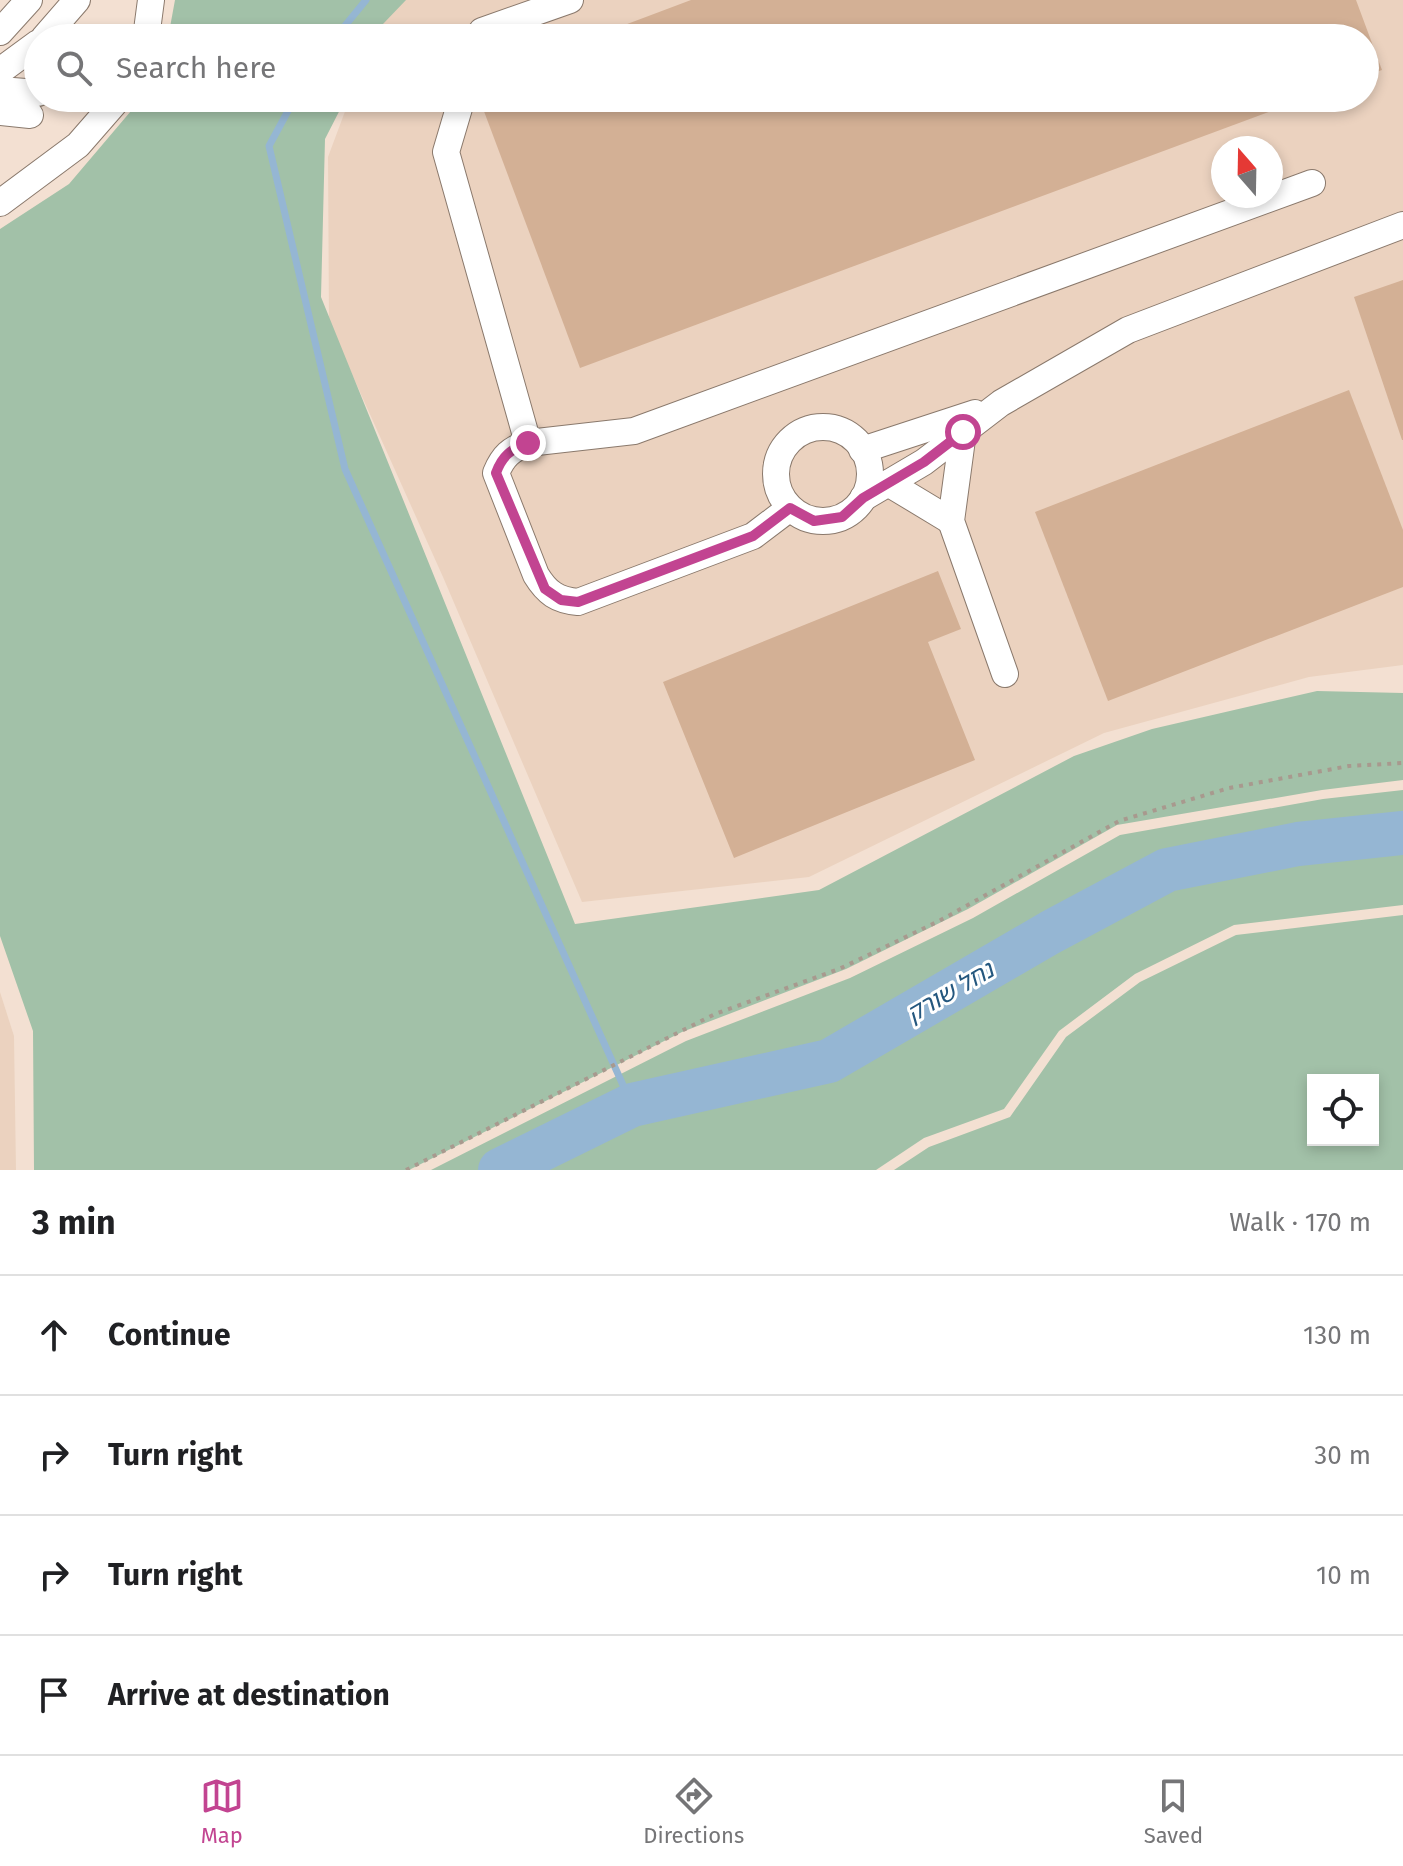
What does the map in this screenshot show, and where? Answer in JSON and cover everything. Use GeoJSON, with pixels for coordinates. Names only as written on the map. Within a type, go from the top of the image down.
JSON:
{"type":"FeatureCollection","features":[{"type":"Feature","properties":{"kind":"street"},"geometry":{"type":"LineString","coordinates":[[0,32],[29,0]]}},
{"type":"Feature","properties":{"kind":"street"},"geometry":{"type":"LineString","coordinates":[[56,24],[77,0]]}},
{"type":"Feature","properties":{"kind":"street"},"geometry":{"type":"LineString","coordinates":[[148,24],[151,0]]}},
{"type":"Feature","properties":{"kind":"street"},"geometry":{"type":"LineString","coordinates":[[502,24],[570,0]]}},
{"type":"Feature","properties":{"kind":"street"},"geometry":{"type":"LineString","coordinates":[[2,76],[24,56]]}},
{"type":"Feature","properties":{"kind":"street"},"geometry":{"type":"LineString","coordinates":[[2,76],[24,72]]}},
{"type":"Feature","properties":{"kind":"street"},"geometry":{"type":"LineString","coordinates":[[2,76],[24,95]]}},
{"type":"Feature","properties":{"kind":"street"},"geometry":{"type":"LineString","coordinates":[[0,112],[24,106]]}},
{"type":"Feature","properties":{"kind":"street"},"geometry":{"type":"LineString","coordinates":[[0,203],[78,145],[107,112]]}},
{"type":"Feature","properties":{"kind":"street"},"geometry":{"type":"LineString","coordinates":[[458,112],[446,152],[528,443]]}},
{"type":"Feature","properties":{"kind":"street"},"geometry":{"type":"LineString","coordinates":[[790,508],[753,536],[578,602],[561,600],[545,589],[536,575],[496,473],[501,461],[513,449],[528,443],[634,431],[1312,183]]}},
{"type":"Feature","properties":{"kind":"street"},"geometry":{"type":"LineString","coordinates":[[863,498],[870,471],[862,450],[848,434],[833,428],[803,432],[790,440],[781,452],[776,482],[790,508],[814,521],[829,521],[854,509],[863,498],[1001,403],[1128,330],[1403,225]]}},
{"type":"Feature","properties":{"kind":"street"},"geometry":{"type":"LineString","coordinates":[[862,450],[909,437],[1001,403]]}},
{"type":"Feature","properties":{"kind":"street"},"geometry":{"type":"LineString","coordinates":[[963,432],[951,521],[1005,674]]}},
{"type":"Feature","properties":{"kind":"street"},"geometry":{"type":"LineString","coordinates":[[888,483],[951,521]]}},
{"type":"Feature","properties":{"kind":"path"},"geometry":{"type":"LineString","coordinates":[[406,1170],[715,1014],[839,969],[939,921],[1119,821],[1229,788],[1349,766],[1403,763]]}},
{"type":"Feature","properties":{"kind":"shaded area"},"geometry":{"type":"Polygon","coordinates":[[[402,0],[1403,0],[1403,665],[1309,677],[1104,733],[809,877],[582,902],[443,577],[329,323],[328,157],[345,112],[1379,112],[1379,24],[382,24],[402,0]]]}},
{"type":"Feature","properties":{"kind":"shaded area"},"geometry":{"type":"Polygon","coordinates":[[[0,992],[14,1036],[16,1170],[0,1170],[0,992]]]}},
{"type":"Feature","properties":{"kind":"green space"},"geometry":{"type":"Polygon","coordinates":[[[175,0],[406,0],[383,24],[171,24],[175,0]]]}},
{"type":"Feature","properties":{"kind":"green space"},"geometry":{"type":"Polygon","coordinates":[[[130,112],[339,112],[325,139],[321,297],[575,924],[819,890],[1074,756],[1152,729],[1317,691],[1403,693],[1403,780],[1322,790],[1117,825],[968,909],[846,969],[682,1032],[409,1170],[34,1170],[33,1031],[0,936],[0,229],[69,184],[130,112]]]}},
{"type":"Feature","properties":{"kind":"green space"},"geometry":{"type":"Polygon","coordinates":[[[1403,790],[1403,905],[1234,925],[1135,974],[1059,1031],[1004,1109],[924,1138],[876,1170],[431,1170],[686,1041],[850,978],[973,918],[1120,835],[1323,799],[1403,790]]]}},
{"type":"Feature","properties":{"kind":"green space"},"geometry":{"type":"Polygon","coordinates":[[[1403,915],[1403,1170],[894,1170],[929,1147],[1010,1117],[1066,1037],[1140,982],[1236,935],[1403,915]]]}},
{"type":"Feature","properties":{"kind":"building"},"geometry":{"type":"Polygon","coordinates":[[[691,0],[1356,0],[1365,24],[627,24],[691,0]]]}},
{"type":"Feature","properties":{"kind":"building"},"geometry":{"type":"Polygon","coordinates":[[[484,112],[1268,112],[580,368],[484,112]]]}},
{"type":"Feature","properties":{"kind":"building"},"geometry":{"type":"Polygon","coordinates":[[[1403,280],[1403,440],[1402,440],[1354,297],[1403,280]]]}},
{"type":"Feature","properties":{"kind":"building"},"geometry":{"type":"Polygon","coordinates":[[[1349,390],[1403,530],[1403,587],[1108,701],[1035,512],[1349,390]]]}},
{"type":"Feature","properties":{"kind":"building"},"geometry":{"type":"Polygon","coordinates":[[[938,571],[961,629],[928,642],[975,760],[734,858],[663,682],[938,571]]]}},
{"type":"Feature","properties":{"kind":"waterway"},"geometry":{"type":"LineString","coordinates":[[346,24],[366,0]]}},
{"type":"Feature","properties":{"kind":"waterway"},"geometry":{"type":"LineString","coordinates":[[287,112],[269,146],[345,469],[632,1105]]}},
{"type":"Feature","properties":{"kind":"waterway","name":"נחל שורק"},"geometry":{"type":"LineString","coordinates":[[500,1170],[632,1105],[829,1061],[1051,932],[1167,870],[1298,844],[1403,833]]}},
{"type":"Feature","properties":{"kind":"route"},"geometry":{"type":"LineString","coordinates":[[528,443],[513,449],[501,461],[496,473],[536,575],[545,589],[561,600],[578,602],[753,536],[790,508],[814,521],[842,517],[863,498],[924,462],[963,432]]}}]}
